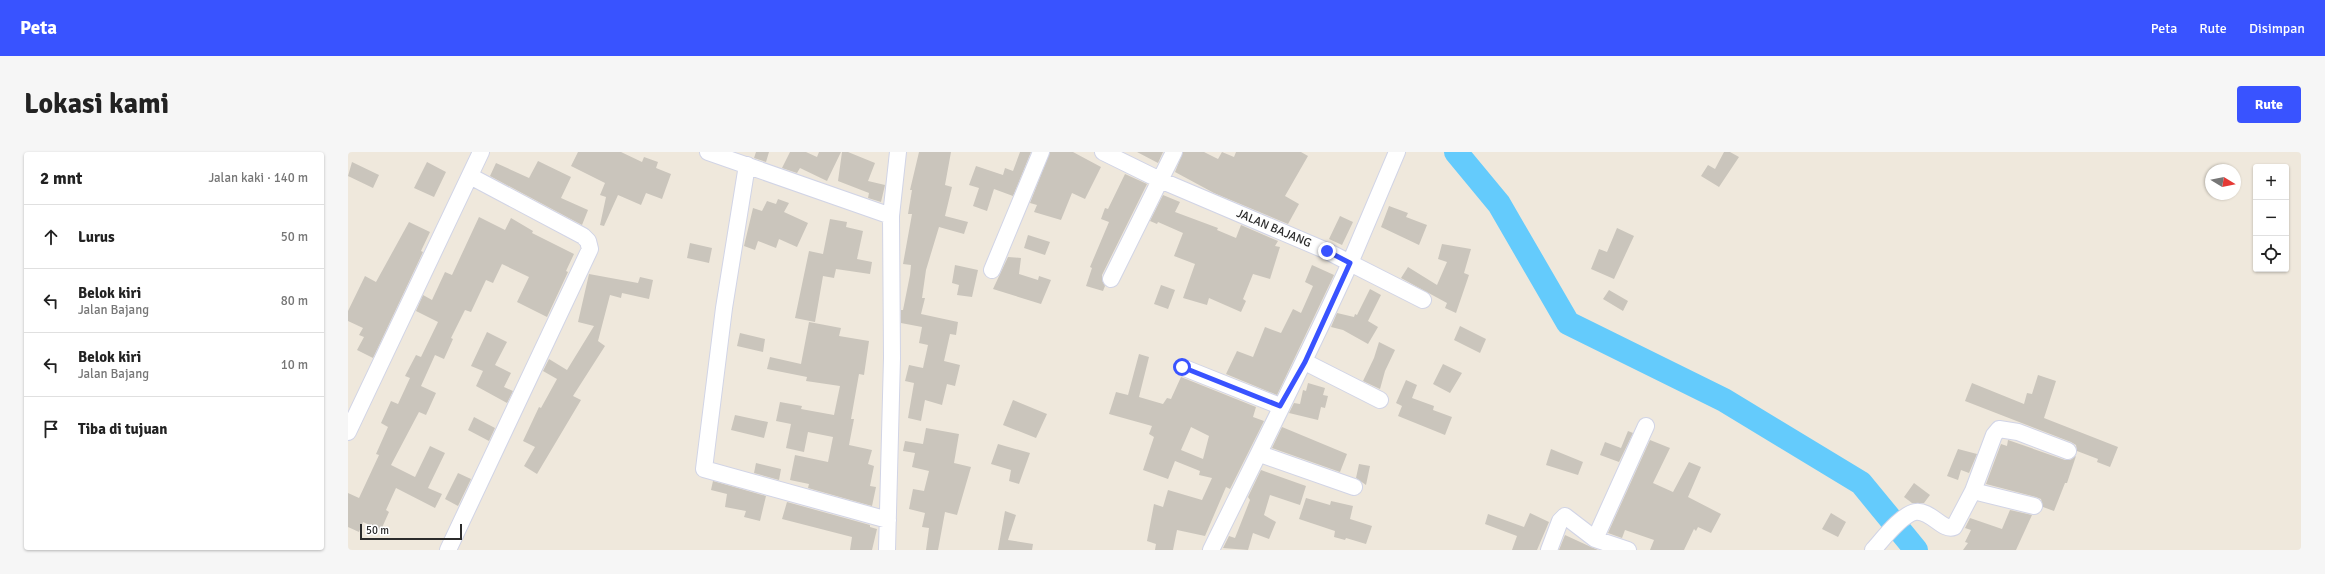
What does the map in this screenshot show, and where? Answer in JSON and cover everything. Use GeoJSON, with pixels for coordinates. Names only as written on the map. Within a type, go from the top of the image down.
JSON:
{"type":"FeatureCollection","features":[{"type":"Feature","properties":{"kind":"street"},"geometry":{"type":"LineString","coordinates":[[348,432],[481,152]]}},
{"type":"Feature","properties":{"kind":"street"},"geometry":{"type":"LineString","coordinates":[[708,152],[891,216]]}},
{"type":"Feature","properties":{"kind":"street"},"geometry":{"type":"LineString","coordinates":[[887,550],[892,358],[891,216],[898,152]]}},
{"type":"Feature","properties":{"kind":"street"},"geometry":{"type":"LineString","coordinates":[[992,270],[1041,152]]}},
{"type":"Feature","properties":{"kind":"street"},"geometry":{"type":"LineString","coordinates":[[1111,280],[1174,152]]}},
{"type":"Feature","properties":{"kind":"street"},"geometry":{"type":"LineString","coordinates":[[1211,550],[1260,454],[1280,406],[1305,362],[1350,263],[1397,152]]}},
{"type":"Feature","properties":{"kind":"street","name":"JALAN BAJANG"},"geometry":{"type":"LineString","coordinates":[[1110,153],[1160,180],[1327,251],[1422,300]]}},
{"type":"Feature","properties":{"kind":"street"},"geometry":{"type":"LineString","coordinates":[[747,165],[724,308],[704,469],[888,520]]}},
{"type":"Feature","properties":{"kind":"street"},"geometry":{"type":"LineString","coordinates":[[448,550],[590,249],[588,240],[583,236],[470,176]]}},
{"type":"Feature","properties":{"kind":"street"},"geometry":{"type":"LineString","coordinates":[[1305,362],[1380,400]]}},
{"type":"Feature","properties":{"kind":"street"},"geometry":{"type":"LineString","coordinates":[[1182,367],[1280,406]]}},
{"type":"Feature","properties":{"kind":"street"},"geometry":{"type":"LineString","coordinates":[[1595,539],[1646,426]]}},
{"type":"Feature","properties":{"kind":"street"},"geometry":{"type":"LineString","coordinates":[[1873,550],[1890,531],[1905,518],[1916,512],[1926,514],[1952,529],[1957,524],[1973,491],[1994,435],[1999,429],[2018,432],[2068,451]]}},
{"type":"Feature","properties":{"kind":"street"},"geometry":{"type":"LineString","coordinates":[[1260,454],[1354,487]]}},
{"type":"Feature","properties":{"kind":"street"},"geometry":{"type":"LineString","coordinates":[[1973,491],[2034,506]]}},
{"type":"Feature","properties":{"kind":"street"},"geometry":{"type":"LineString","coordinates":[[1549,550],[1563,516],[1567,516],[1595,539],[1628,550]]}},
{"type":"Feature","properties":{"kind":"building"},"geometry":{"type":"Polygon","coordinates":[[[578,152],[621,152],[642,162],[644,157],[658,162],[656,168],[671,174],[662,199],[646,193],[641,205],[618,195],[604,226],[600,225],[606,197],[600,195],[605,183],[571,166],[578,152]]]}},
{"type":"Feature","properties":{"kind":"building"},"geometry":{"type":"Polygon","coordinates":[[[756,152],[769,152],[766,162],[754,158],[756,152]]]}},
{"type":"Feature","properties":{"kind":"building"},"geometry":{"type":"Polygon","coordinates":[[[790,152],[806,152],[817,157],[819,152],[841,152],[827,181],[800,168],[797,173],[782,168],[790,152]]]}},
{"type":"Feature","properties":{"kind":"building"},"geometry":{"type":"Polygon","coordinates":[[[842,152],[848,152],[875,163],[868,181],[885,185],[881,202],[868,198],[869,193],[838,181],[842,152]]]}},
{"type":"Feature","properties":{"kind":"building"},"geometry":{"type":"Polygon","coordinates":[[[919,152],[951,152],[945,185],[952,187],[945,216],[968,222],[964,234],[939,227],[926,270],[922,298],[925,298],[921,314],[958,322],[956,335],[950,334],[944,361],[960,365],[955,386],[947,384],[942,405],[925,400],[921,421],[908,418],[914,383],[905,381],[909,365],[923,368],[928,345],[919,343],[922,327],[901,323],[901,310],[903,310],[911,265],[903,264],[912,214],[908,214],[912,190],[910,190],[919,152]]]}},
{"type":"Feature","properties":{"kind":"building"},"geometry":{"type":"Polygon","coordinates":[[[1020,152],[1031,152],[1013,196],[994,189],[987,211],[973,206],[979,188],[969,185],[976,166],[1003,175],[1005,168],[1013,171],[1020,152]]]}},
{"type":"Feature","properties":{"kind":"building"},"geometry":{"type":"Polygon","coordinates":[[[1050,152],[1073,152],[1101,167],[1085,199],[1072,193],[1061,220],[1034,212],[1037,205],[1030,203],[1050,152]]]}},
{"type":"Feature","properties":{"kind":"building"},"geometry":{"type":"Polygon","coordinates":[[[1137,152],[1163,152],[1158,163],[1137,152]]]}},
{"type":"Feature","properties":{"kind":"building"},"geometry":{"type":"Polygon","coordinates":[[[1183,152],[1204,152],[1218,159],[1222,152],[1234,157],[1236,152],[1301,152],[1308,156],[1285,196],[1299,204],[1288,224],[1214,193],[1175,172],[1183,152]]]}},
{"type":"Feature","properties":{"kind":"building"},"geometry":{"type":"Polygon","coordinates":[[[1724,152],[1730,152],[1739,157],[1719,187],[1701,176],[1708,165],[1715,169],[1724,152]]]}},
{"type":"Feature","properties":{"kind":"building"},"geometry":{"type":"Polygon","coordinates":[[[538,161],[571,177],[561,198],[588,210],[582,225],[490,176],[496,163],[529,178],[538,161]]]}},
{"type":"Feature","properties":{"kind":"building"},"geometry":{"type":"Polygon","coordinates":[[[352,162],[379,175],[373,188],[348,176],[352,162]]]}},
{"type":"Feature","properties":{"kind":"building"},"geometry":{"type":"Polygon","coordinates":[[[427,162],[446,172],[434,197],[414,188],[427,162]]]}},
{"type":"Feature","properties":{"kind":"building"},"geometry":{"type":"Polygon","coordinates":[[[1125,174],[1147,184],[1102,275],[1102,280],[1105,286],[1103,291],[1086,286],[1092,268],[1090,267],[1109,222],[1101,219],[1105,208],[1108,209],[1125,174]]]}},
{"type":"Feature","properties":{"kind":"building"},"geometry":{"type":"Polygon","coordinates":[[[1163,195],[1180,202],[1175,212],[1218,228],[1217,230],[1236,238],[1241,225],[1278,241],[1275,246],[1280,247],[1270,279],[1253,274],[1243,299],[1246,301],[1241,312],[1209,298],[1207,305],[1183,298],[1195,264],[1174,256],[1183,233],[1158,222],[1157,224],[1150,221],[1163,195]]]}},
{"type":"Feature","properties":{"kind":"building"},"geometry":{"type":"Polygon","coordinates":[[[778,199],[789,203],[784,212],[808,223],[797,247],[779,239],[776,248],[758,241],[755,250],[744,246],[753,208],[762,211],[767,201],[776,204],[778,199]]]}},
{"type":"Feature","properties":{"kind":"building"},"geometry":{"type":"Polygon","coordinates":[[[1389,206],[1408,213],[1406,217],[1427,225],[1419,245],[1381,227],[1389,206]]]}},
{"type":"Feature","properties":{"kind":"building"},"geometry":{"type":"Polygon","coordinates":[[[1340,216],[1353,222],[1342,245],[1329,239],[1340,216]]]}},
{"type":"Feature","properties":{"kind":"building"},"geometry":{"type":"Polygon","coordinates":[[[479,217],[505,230],[511,218],[533,231],[532,233],[574,254],[566,271],[568,272],[547,317],[517,302],[529,277],[502,264],[493,283],[486,280],[471,312],[465,310],[451,338],[453,339],[444,359],[435,355],[421,386],[436,393],[426,415],[419,412],[391,465],[415,477],[430,446],[445,453],[428,488],[442,494],[435,508],[396,488],[386,510],[389,512],[381,530],[363,522],[359,532],[348,527],[348,493],[359,498],[379,455],[376,454],[388,427],[381,423],[391,401],[398,404],[410,378],[405,376],[416,355],[421,357],[438,322],[416,311],[423,295],[432,300],[445,272],[452,275],[479,217]]]}},
{"type":"Feature","properties":{"kind":"building"},"geometry":{"type":"Polygon","coordinates":[[[830,219],[847,222],[846,227],[863,231],[857,259],[872,262],[870,274],[836,269],[834,278],[823,276],[815,322],[795,318],[809,251],[823,254],[830,219]]]}},
{"type":"Feature","properties":{"kind":"building"},"geometry":{"type":"Polygon","coordinates":[[[409,222],[430,232],[421,251],[423,252],[373,358],[357,350],[364,337],[359,335],[363,328],[348,321],[348,311],[365,276],[376,282],[409,222]]]}},
{"type":"Feature","properties":{"kind":"building"},"geometry":{"type":"Polygon","coordinates":[[[1617,228],[1634,236],[1614,279],[1591,269],[1599,249],[1607,252],[1617,228]]]}},
{"type":"Feature","properties":{"kind":"building"},"geometry":{"type":"Polygon","coordinates":[[[1028,235],[1050,242],[1045,255],[1024,248],[1028,235]]]}},
{"type":"Feature","properties":{"kind":"building"},"geometry":{"type":"Polygon","coordinates":[[[690,243],[712,248],[709,263],[687,258],[690,243]]]}},
{"type":"Feature","properties":{"kind":"building"},"geometry":{"type":"Polygon","coordinates":[[[1442,244],[1471,249],[1464,273],[1469,275],[1456,313],[1445,308],[1447,303],[1401,278],[1408,267],[1437,285],[1447,262],[1438,259],[1442,244]]]}},
{"type":"Feature","properties":{"kind":"building"},"geometry":{"type":"Polygon","coordinates":[[[1008,257],[1021,258],[1019,274],[1038,280],[1039,276],[1051,280],[1041,304],[993,289],[1008,257]]]}},
{"type":"Feature","properties":{"kind":"building"},"geometry":{"type":"Polygon","coordinates":[[[955,265],[978,270],[972,297],[957,295],[959,285],[952,283],[955,265]]]}},
{"type":"Feature","properties":{"kind":"building"},"geometry":{"type":"Polygon","coordinates":[[[1312,265],[1334,275],[1277,395],[1226,374],[1237,351],[1253,357],[1265,327],[1281,333],[1293,309],[1301,313],[1313,286],[1305,282],[1312,265]]]}},
{"type":"Feature","properties":{"kind":"building"},"geometry":{"type":"Polygon","coordinates":[[[589,274],[638,283],[640,277],[653,280],[649,299],[622,293],[621,298],[610,295],[598,341],[605,346],[573,396],[581,400],[537,474],[524,466],[535,447],[523,441],[539,407],[541,408],[557,379],[543,371],[549,359],[567,370],[594,326],[578,322],[589,274]]]}},
{"type":"Feature","properties":{"kind":"building"},"geometry":{"type":"Polygon","coordinates":[[[1161,285],[1175,290],[1168,309],[1154,304],[1161,285]]]}},
{"type":"Feature","properties":{"kind":"building"},"geometry":{"type":"Polygon","coordinates":[[[1370,289],[1381,295],[1368,321],[1378,327],[1368,344],[1343,330],[1331,327],[1337,313],[1354,317],[1355,314],[1357,315],[1370,289]]]}},
{"type":"Feature","properties":{"kind":"building"},"geometry":{"type":"Polygon","coordinates":[[[1609,290],[1628,301],[1623,311],[1603,299],[1609,290]]]}},
{"type":"Feature","properties":{"kind":"building"},"geometry":{"type":"Polygon","coordinates":[[[809,322],[841,328],[839,336],[869,341],[864,375],[859,374],[851,419],[854,419],[849,445],[872,450],[868,464],[874,466],[870,486],[876,487],[872,506],[808,488],[809,484],[790,480],[795,455],[828,462],[833,437],[808,432],[804,452],[786,448],[791,424],[776,421],[780,402],[802,406],[801,409],[834,415],[840,386],[806,381],[807,377],[767,369],[770,357],[801,364],[809,322]]]}},
{"type":"Feature","properties":{"kind":"building"},"geometry":{"type":"Polygon","coordinates":[[[1460,326],[1486,339],[1480,353],[1454,340],[1460,326]]]}},
{"type":"Feature","properties":{"kind":"building"},"geometry":{"type":"Polygon","coordinates":[[[487,332],[507,342],[495,365],[511,373],[504,387],[513,391],[507,403],[476,386],[483,371],[471,366],[487,332]]]}},
{"type":"Feature","properties":{"kind":"building"},"geometry":{"type":"Polygon","coordinates":[[[740,333],[765,339],[763,352],[737,346],[740,333]]]}},
{"type":"Feature","properties":{"kind":"building"},"geometry":{"type":"Polygon","coordinates":[[[1379,342],[1395,350],[1385,371],[1380,389],[1363,381],[1374,358],[1379,342]]]}},
{"type":"Feature","properties":{"kind":"building"},"geometry":{"type":"Polygon","coordinates":[[[1139,354],[1149,357],[1139,397],[1163,404],[1167,398],[1171,399],[1181,377],[1256,407],[1253,417],[1264,421],[1230,489],[1226,487],[1205,536],[1177,530],[1173,550],[1155,550],[1156,544],[1147,541],[1154,504],[1163,507],[1168,490],[1202,500],[1212,478],[1199,475],[1200,471],[1175,461],[1168,479],[1143,470],[1154,437],[1149,434],[1152,426],[1109,414],[1116,392],[1128,395],[1139,354]],[[1191,427],[1181,450],[1203,459],[1209,436],[1191,427]]]}},
{"type":"Feature","properties":{"kind":"building"},"geometry":{"type":"Polygon","coordinates":[[[1443,364],[1462,373],[1450,393],[1433,384],[1443,364]]]}},
{"type":"Feature","properties":{"kind":"building"},"geometry":{"type":"Polygon","coordinates":[[[2038,375],[2056,381],[2044,418],[2118,447],[2110,467],[2097,462],[2098,459],[2077,451],[2076,445],[2071,442],[1965,401],[1972,383],[2024,404],[2027,393],[2032,394],[2038,375]]]}},
{"type":"Feature","properties":{"kind":"building"},"geometry":{"type":"Polygon","coordinates":[[[1406,380],[1417,385],[1412,398],[1434,406],[1433,410],[1452,417],[1445,435],[1398,416],[1402,406],[1396,403],[1406,380]]]}},
{"type":"Feature","properties":{"kind":"building"},"geometry":{"type":"Polygon","coordinates":[[[1308,383],[1325,388],[1323,395],[1328,396],[1325,408],[1321,407],[1318,420],[1289,413],[1294,403],[1300,404],[1303,390],[1306,391],[1308,383]]]}},
{"type":"Feature","properties":{"kind":"building"},"geometry":{"type":"Polygon","coordinates":[[[1013,400],[1047,414],[1036,438],[1003,425],[1013,400]]]}},
{"type":"Feature","properties":{"kind":"building"},"geometry":{"type":"Polygon","coordinates":[[[735,415],[768,422],[764,438],[731,430],[735,415]]]}},
{"type":"Feature","properties":{"kind":"building"},"geometry":{"type":"Polygon","coordinates":[[[474,417],[495,428],[489,441],[468,430],[474,417]]]}},
{"type":"Feature","properties":{"kind":"building"},"geometry":{"type":"Polygon","coordinates":[[[1282,427],[1347,454],[1340,472],[1272,448],[1282,427]]]}},
{"type":"Feature","properties":{"kind":"building"},"geometry":{"type":"Polygon","coordinates":[[[926,428],[959,434],[954,463],[971,467],[957,515],[945,512],[938,550],[926,550],[929,528],[922,527],[925,513],[909,509],[913,489],[924,491],[929,471],[912,467],[915,453],[903,451],[905,441],[923,444],[926,428]]]}},
{"type":"Feature","properties":{"kind":"building"},"geometry":{"type":"Polygon","coordinates":[[[1628,431],[1633,433],[1619,462],[1600,455],[1605,442],[1621,448],[1628,431]]]}},
{"type":"Feature","properties":{"kind":"building"},"geometry":{"type":"Polygon","coordinates":[[[1650,440],[1670,448],[1653,483],[1673,492],[1689,462],[1701,467],[1688,497],[1721,514],[1711,533],[1698,527],[1696,531],[1694,529],[1684,550],[1650,550],[1654,540],[1625,530],[1622,538],[1608,533],[1650,440]]]}},
{"type":"Feature","properties":{"kind":"building"},"geometry":{"type":"Polygon","coordinates":[[[2008,440],[2065,460],[2070,460],[2076,456],[2067,483],[2065,483],[2054,511],[2043,507],[2041,499],[2036,497],[1986,484],[2001,444],[2007,446],[2008,440]]]}},
{"type":"Feature","properties":{"kind":"building"},"geometry":{"type":"Polygon","coordinates":[[[998,444],[1030,453],[1019,484],[1009,481],[1011,470],[991,464],[998,444]]]}},
{"type":"Feature","properties":{"kind":"building"},"geometry":{"type":"Polygon","coordinates":[[[1551,449],[1583,462],[1578,475],[1546,465],[1551,449]]]}},
{"type":"Feature","properties":{"kind":"building"},"geometry":{"type":"Polygon","coordinates":[[[1958,449],[1977,454],[1969,473],[1961,470],[1958,480],[1947,476],[1958,449]]]}},
{"type":"Feature","properties":{"kind":"building"},"geometry":{"type":"Polygon","coordinates":[[[756,463],[781,469],[779,480],[754,473],[756,463]]]}},
{"type":"Feature","properties":{"kind":"building"},"geometry":{"type":"Polygon","coordinates":[[[1359,464],[1370,466],[1366,485],[1356,478],[1359,464]]]}},
{"type":"Feature","properties":{"kind":"building"},"geometry":{"type":"Polygon","coordinates":[[[1261,470],[1306,486],[1300,505],[1270,495],[1264,515],[1276,522],[1269,539],[1253,533],[1248,550],[1223,548],[1229,536],[1235,538],[1250,500],[1248,497],[1261,470]]]}},
{"type":"Feature","properties":{"kind":"building"},"geometry":{"type":"Polygon","coordinates":[[[458,473],[471,479],[458,506],[445,499],[458,473]]]}},
{"type":"Feature","properties":{"kind":"building"},"geometry":{"type":"Polygon","coordinates":[[[713,481],[766,496],[760,521],[744,517],[746,511],[725,507],[727,494],[711,490],[713,481]]]}},
{"type":"Feature","properties":{"kind":"building"},"geometry":{"type":"Polygon","coordinates":[[[1914,483],[1930,495],[1924,503],[1912,503],[1904,497],[1914,483]]]}},
{"type":"Feature","properties":{"kind":"building"},"geometry":{"type":"Polygon","coordinates":[[[1306,498],[1330,505],[1331,501],[1353,506],[1350,519],[1372,526],[1366,544],[1346,538],[1345,540],[1334,537],[1335,531],[1299,519],[1306,498]]]}},
{"type":"Feature","properties":{"kind":"building"},"geometry":{"type":"Polygon","coordinates":[[[787,502],[870,525],[870,527],[877,529],[872,550],[850,550],[852,537],[782,519],[787,502]]]}},
{"type":"Feature","properties":{"kind":"building"},"geometry":{"type":"Polygon","coordinates":[[[2010,510],[2032,515],[2016,550],[1963,550],[1968,543],[1965,542],[1971,530],[1965,528],[1970,518],[2002,529],[2010,510]]]}},
{"type":"Feature","properties":{"kind":"building"},"geometry":{"type":"Polygon","coordinates":[[[1005,511],[1016,515],[1008,540],[1033,544],[1032,550],[998,550],[1005,511]]]}},
{"type":"Feature","properties":{"kind":"building"},"geometry":{"type":"Polygon","coordinates":[[[1530,513],[1549,522],[1537,550],[1512,550],[1517,536],[1485,524],[1488,514],[1524,527],[1530,513]]]}},
{"type":"Feature","properties":{"kind":"building"},"geometry":{"type":"Polygon","coordinates":[[[1831,513],[1846,522],[1838,537],[1822,529],[1831,513]]]}},
{"type":"Feature","properties":{"kind":"building"},"geometry":{"type":"Polygon","coordinates":[[[1565,535],[1591,547],[1598,550],[1559,550],[1565,535]]]}},
{"type":"Feature","properties":{"kind":"waterway"},"geometry":{"type":"LineString","coordinates":[[1456,152],[1499,204],[1568,323],[1724,400],[1861,483],[1916,550]]}},
{"type":"Feature","properties":{"kind":"route"},"geometry":{"type":"LineString","coordinates":[[1182,367],[1280,406],[1305,362],[1350,263],[1327,251]]}}]}
